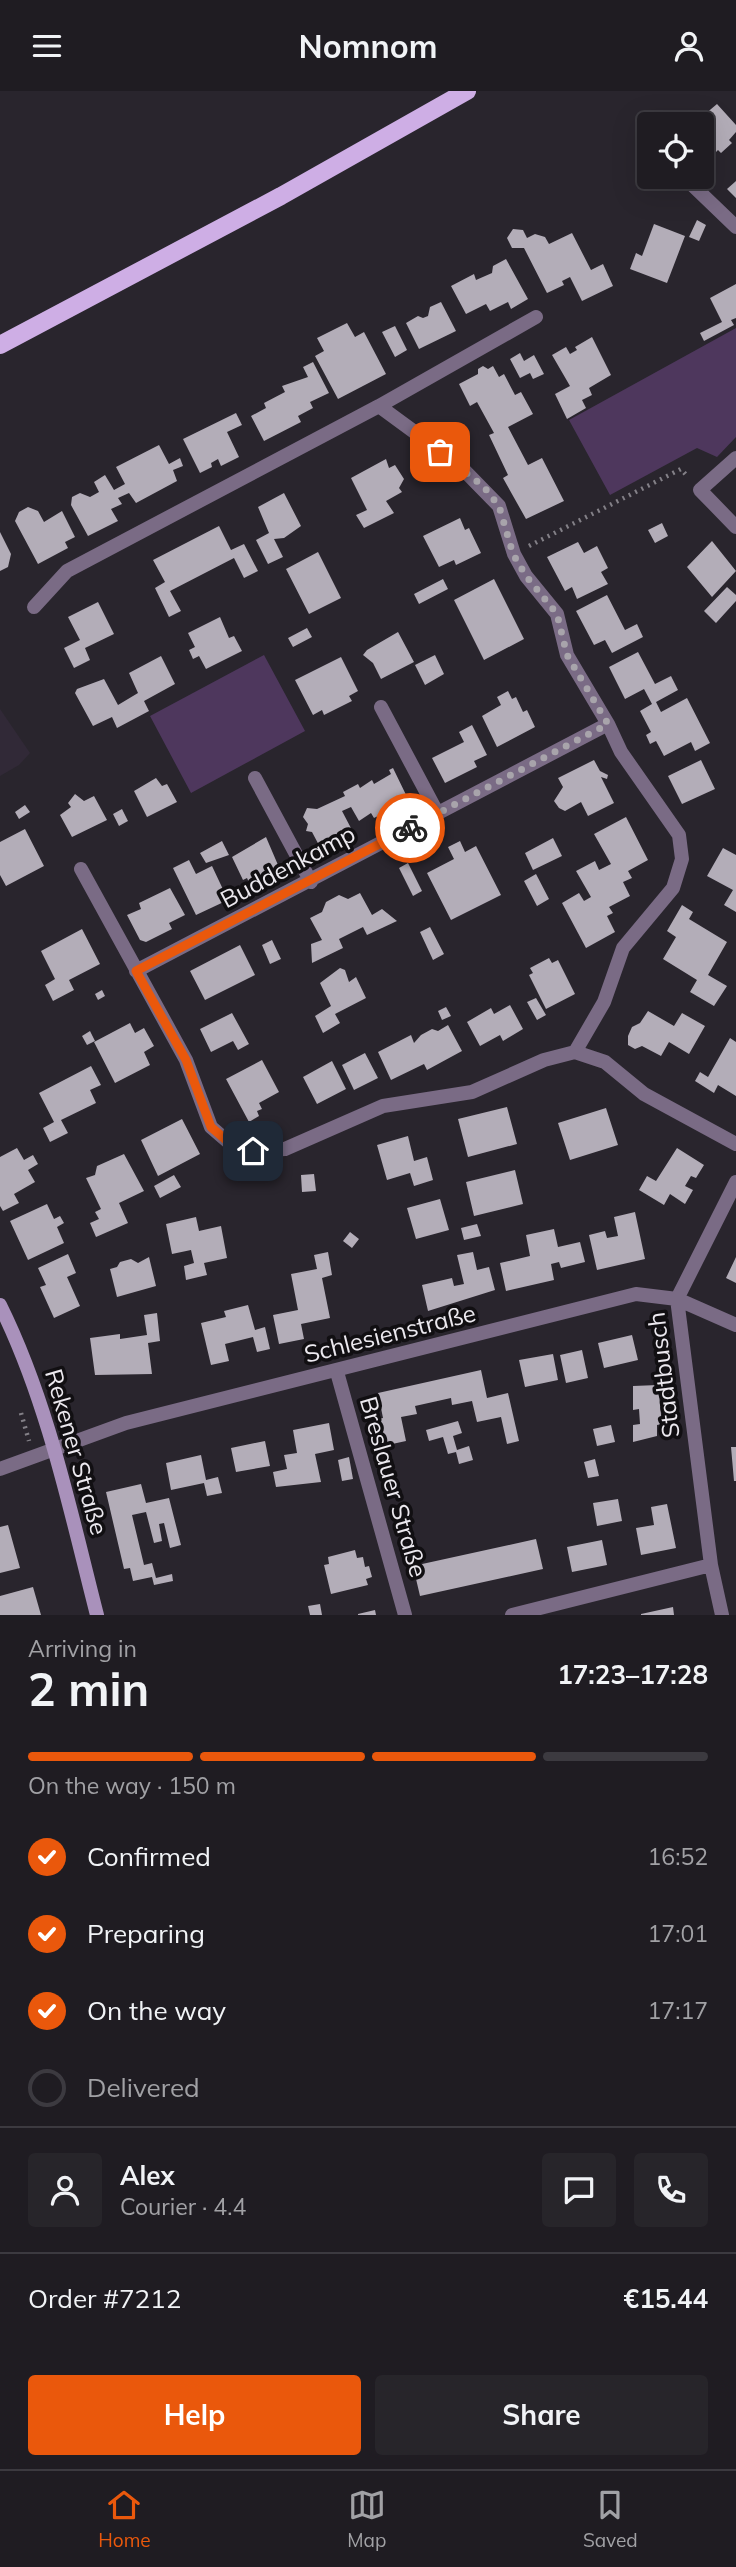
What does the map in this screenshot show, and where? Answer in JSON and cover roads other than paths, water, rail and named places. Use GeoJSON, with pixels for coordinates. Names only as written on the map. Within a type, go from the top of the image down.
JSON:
{"type":"FeatureCollection","features":[{"type":"Feature","properties":{"kind":"main road"},"geometry":{"type":"LineString","coordinates":[[0,345],[281,197],[467,91]]}},
{"type":"Feature","properties":{"kind":"street"},"geometry":{"type":"LineString","coordinates":[[696,189],[736,227]]}},
{"type":"Feature","properties":{"kind":"street"},"geometry":{"type":"LineString","coordinates":[[34,607],[67,571],[125,543],[379,406],[536,317]]}},
{"type":"Feature","properties":{"kind":"street"},"geometry":{"type":"LineString","coordinates":[[379,406],[458,464],[484,487],[499,506],[513,554],[526,576],[557,614],[567,655],[608,724],[621,752],[679,835],[682,859],[673,888],[623,948],[604,1002],[575,1052]]}},
{"type":"Feature","properties":{"kind":"street"},"geometry":{"type":"LineString","coordinates":[[736,458],[700,490],[736,527]]}},
{"type":"Feature","properties":{"kind":"street"},"geometry":{"type":"LineString","coordinates":[[381,707],[438,814]]}},
{"type":"Feature","properties":{"kind":"street","name":"Buddenkamp"},"geometry":{"type":"LineString","coordinates":[[136,971],[311,882],[608,724]]}},
{"type":"Feature","properties":{"kind":"street"},"geometry":{"type":"LineString","coordinates":[[255,778],[311,882]]}},
{"type":"Feature","properties":{"kind":"street"},"geometry":{"type":"LineString","coordinates":[[81,869],[186,1060],[211,1127],[233,1146],[253,1151],[285,1149],[383,1105],[472,1092],[544,1060],[575,1052],[605,1062],[644,1094],[736,1144]]}},
{"type":"Feature","properties":{"kind":"street","name":"Stadtbusch"},"geometry":{"type":"LineString","coordinates":[[722,1615],[711,1565],[677,1299],[736,1182]]}},
{"type":"Feature","properties":{"kind":"street","name":"Schlesienstraße"},"geometry":{"type":"LineString","coordinates":[[0,1469],[54,1447],[126,1423],[337,1372],[636,1294],[677,1299],[736,1325]]}},
{"type":"Feature","properties":{"kind":"street","name":"Rekener Straße"},"geometry":{"type":"LineString","coordinates":[[0,1305],[21,1347],[54,1447],[97,1615]]}},
{"type":"Feature","properties":{"kind":"street","name":"Breslauer Straße"},"geometry":{"type":"LineString","coordinates":[[337,1372],[405,1615]]}},
{"type":"Feature","properties":{"kind":"street"},"geometry":{"type":"LineString","coordinates":[[512,1615],[711,1565]]}}]}
